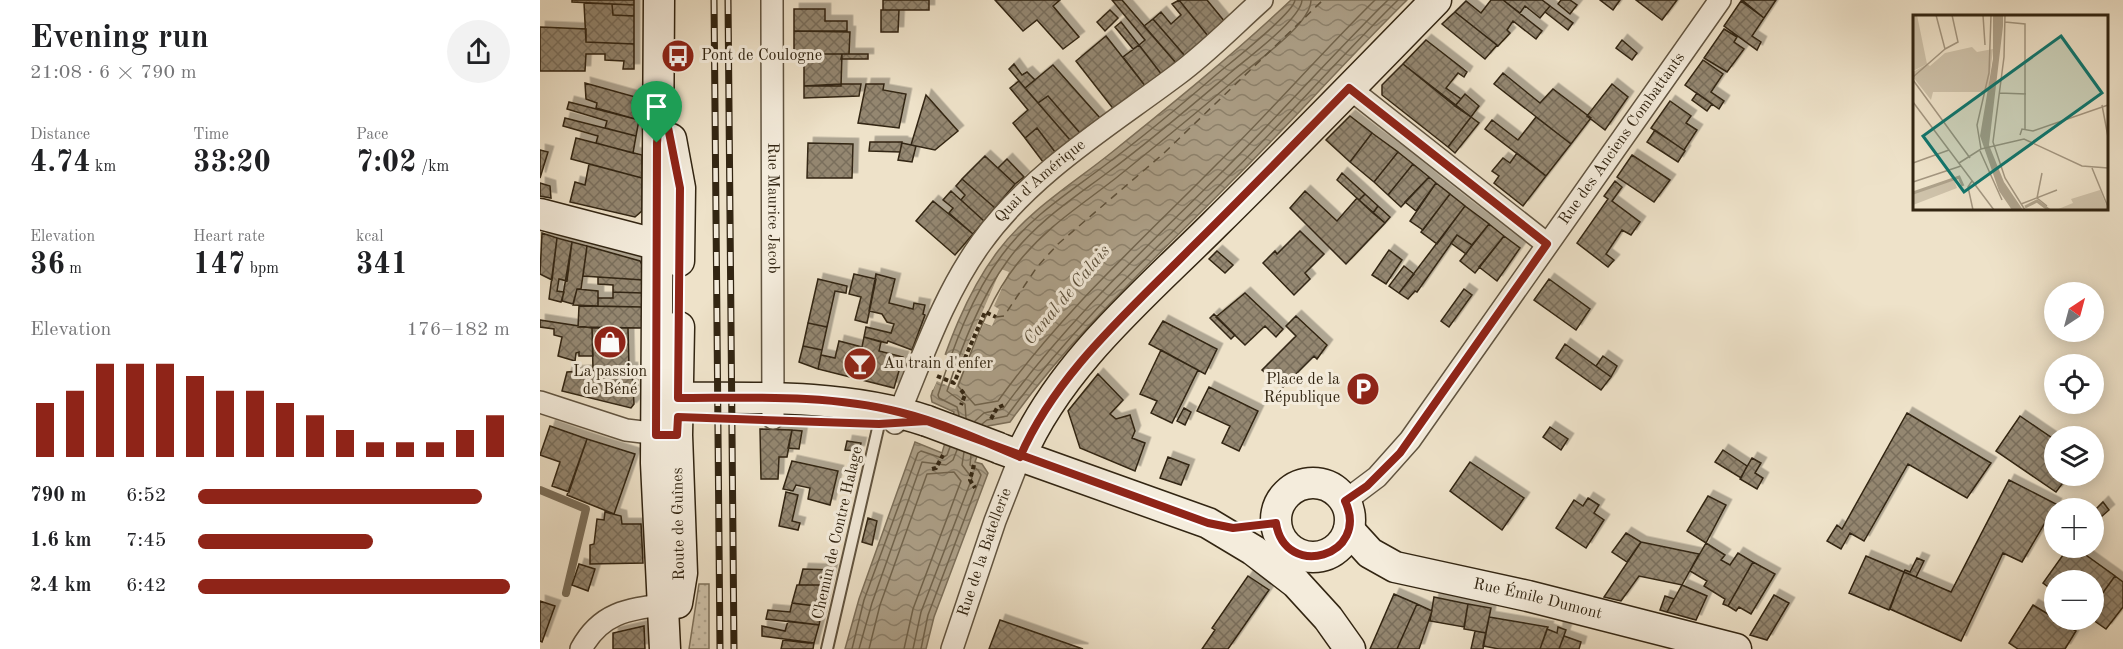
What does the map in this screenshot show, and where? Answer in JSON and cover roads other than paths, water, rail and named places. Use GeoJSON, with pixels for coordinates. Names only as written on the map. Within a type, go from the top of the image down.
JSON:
{"type":"FeatureCollection","features":[{"type":"Feature","properties":{"kind":"street"},"geometry":{"type":"LineString","coordinates":[[659,0],[661,92],[657,143],[667,417]]}},
{"type":"Feature","properties":{"kind":"street","name":"Rue Maurice Jacob"},"geometry":{"type":"LineString","coordinates":[[772,0],[774,408]]}},
{"type":"Feature","properties":{"kind":"street","name":"Quai d'Amérique"},"geometry":{"type":"LineString","coordinates":[[900,420],[950,292],[982,241],[1007,210],[1044,175],[1180,74],[1262,0]]}},
{"type":"Feature","properties":{"kind":"street"},"geometry":{"type":"LineString","coordinates":[[1009,452],[1034,426],[1051,401],[1110,330],[1436,0]]}},
{"type":"Feature","properties":{"kind":"street","name":"Rue des Anciens Combattants"},"geometry":{"type":"LineString","coordinates":[[1347,516],[1367,486],[1400,453],[1720,0]]}},
{"type":"Feature","properties":{"kind":"street"},"geometry":{"type":"LineString","coordinates":[[1349,88],[1547,244]]}},
{"type":"Feature","properties":{"kind":"street"},"geometry":{"type":"LineString","coordinates":[[661,92],[680,188],[667,417]]}},
{"type":"Feature","properties":{"kind":"street"},"geometry":{"type":"LineString","coordinates":[[540,214],[659,245]]}},
{"type":"Feature","properties":{"kind":"street"},"geometry":{"type":"LineString","coordinates":[[540,402],[626,430],[667,417],[774,408],[900,420],[1009,452],[1208,523],[1233,528],[1276,523]]}},
{"type":"Feature","properties":{"kind":"street","name":"Route de Guînes"},"geometry":{"type":"LineString","coordinates":[[667,417],[682,556],[669,604],[667,649]]}},
{"type":"Feature","properties":{"kind":"street","name":"Rue de la Batellerie"},"geometry":{"type":"LineString","coordinates":[[952,649],[995,521],[1009,452]]}},
{"type":"Feature","properties":{"kind":"street"},"geometry":{"type":"LineString","coordinates":[[1294,552],[1312,557],[1330,553],[1343,541],[1347,516],[1328,486],[1305,483],[1289,491],[1281,501],[1276,523],[1282,540],[1313,576],[1347,644]]}},
{"type":"Feature","properties":{"kind":"street","name":"Rue Émile Dumont"},"geometry":{"type":"LineString","coordinates":[[1347,516],[1370,553],[1395,567],[1528,596],[1736,649]]}},
{"type":"Feature","properties":{"kind":"street"},"geometry":{"type":"LineString","coordinates":[[1208,523],[1253,550],[1285,574],[1316,604],[1347,644]]}},
{"type":"Feature","properties":{"kind":"street"},"geometry":{"type":"LineString","coordinates":[[581,649],[593,629],[608,617],[669,604]]}},
{"type":"Feature","properties":{"kind":"lane","name":"Chemin de Contre Halage"},"geometry":{"type":"LineString","coordinates":[[827,649],[900,420]]}},
{"type":"Feature","properties":{"kind":"water","name":"Canal de Calais"},"geometry":{"type":"Polygon","coordinates":[[[1291,0],[1407,0],[1088,327],[1061,357],[1010,422],[988,426],[975,462],[982,464],[988,473],[934,617],[926,649],[845,649],[859,599],[915,442],[942,453],[954,412],[932,402],[931,396],[958,321],[987,267],[1010,236],[1037,210],[1180,97],[1291,0]]]}},
{"type":"Feature","properties":{"kind":"waterway"},"geometry":{"type":"LineString","coordinates":[[540,490],[586,509],[566,593]]}},
{"type":"Feature","properties":{"kind":"railway"},"geometry":{"type":"LineString","coordinates":[[714,0],[720,649]]}},
{"type":"Feature","properties":{"kind":"railway"},"geometry":{"type":"LineString","coordinates":[[728,0],[734,649]]}},
{"type":"Feature","properties":{"kind":"place","name":"Pont de Coulogne"},"geometry":{"type":"Point","coordinates":[678,56]}},
{"type":"Feature","properties":{"kind":"place","name":"La passion de Béné"},"geometry":{"type":"Point","coordinates":[610,342]}},
{"type":"Feature","properties":{"kind":"place","name":"Au train d'enfer"},"geometry":{"type":"Point","coordinates":[860,364]}},
{"type":"Feature","properties":{"kind":"place","name":"Place de la République"},"geometry":{"type":"Point","coordinates":[1363,389]}}]}
